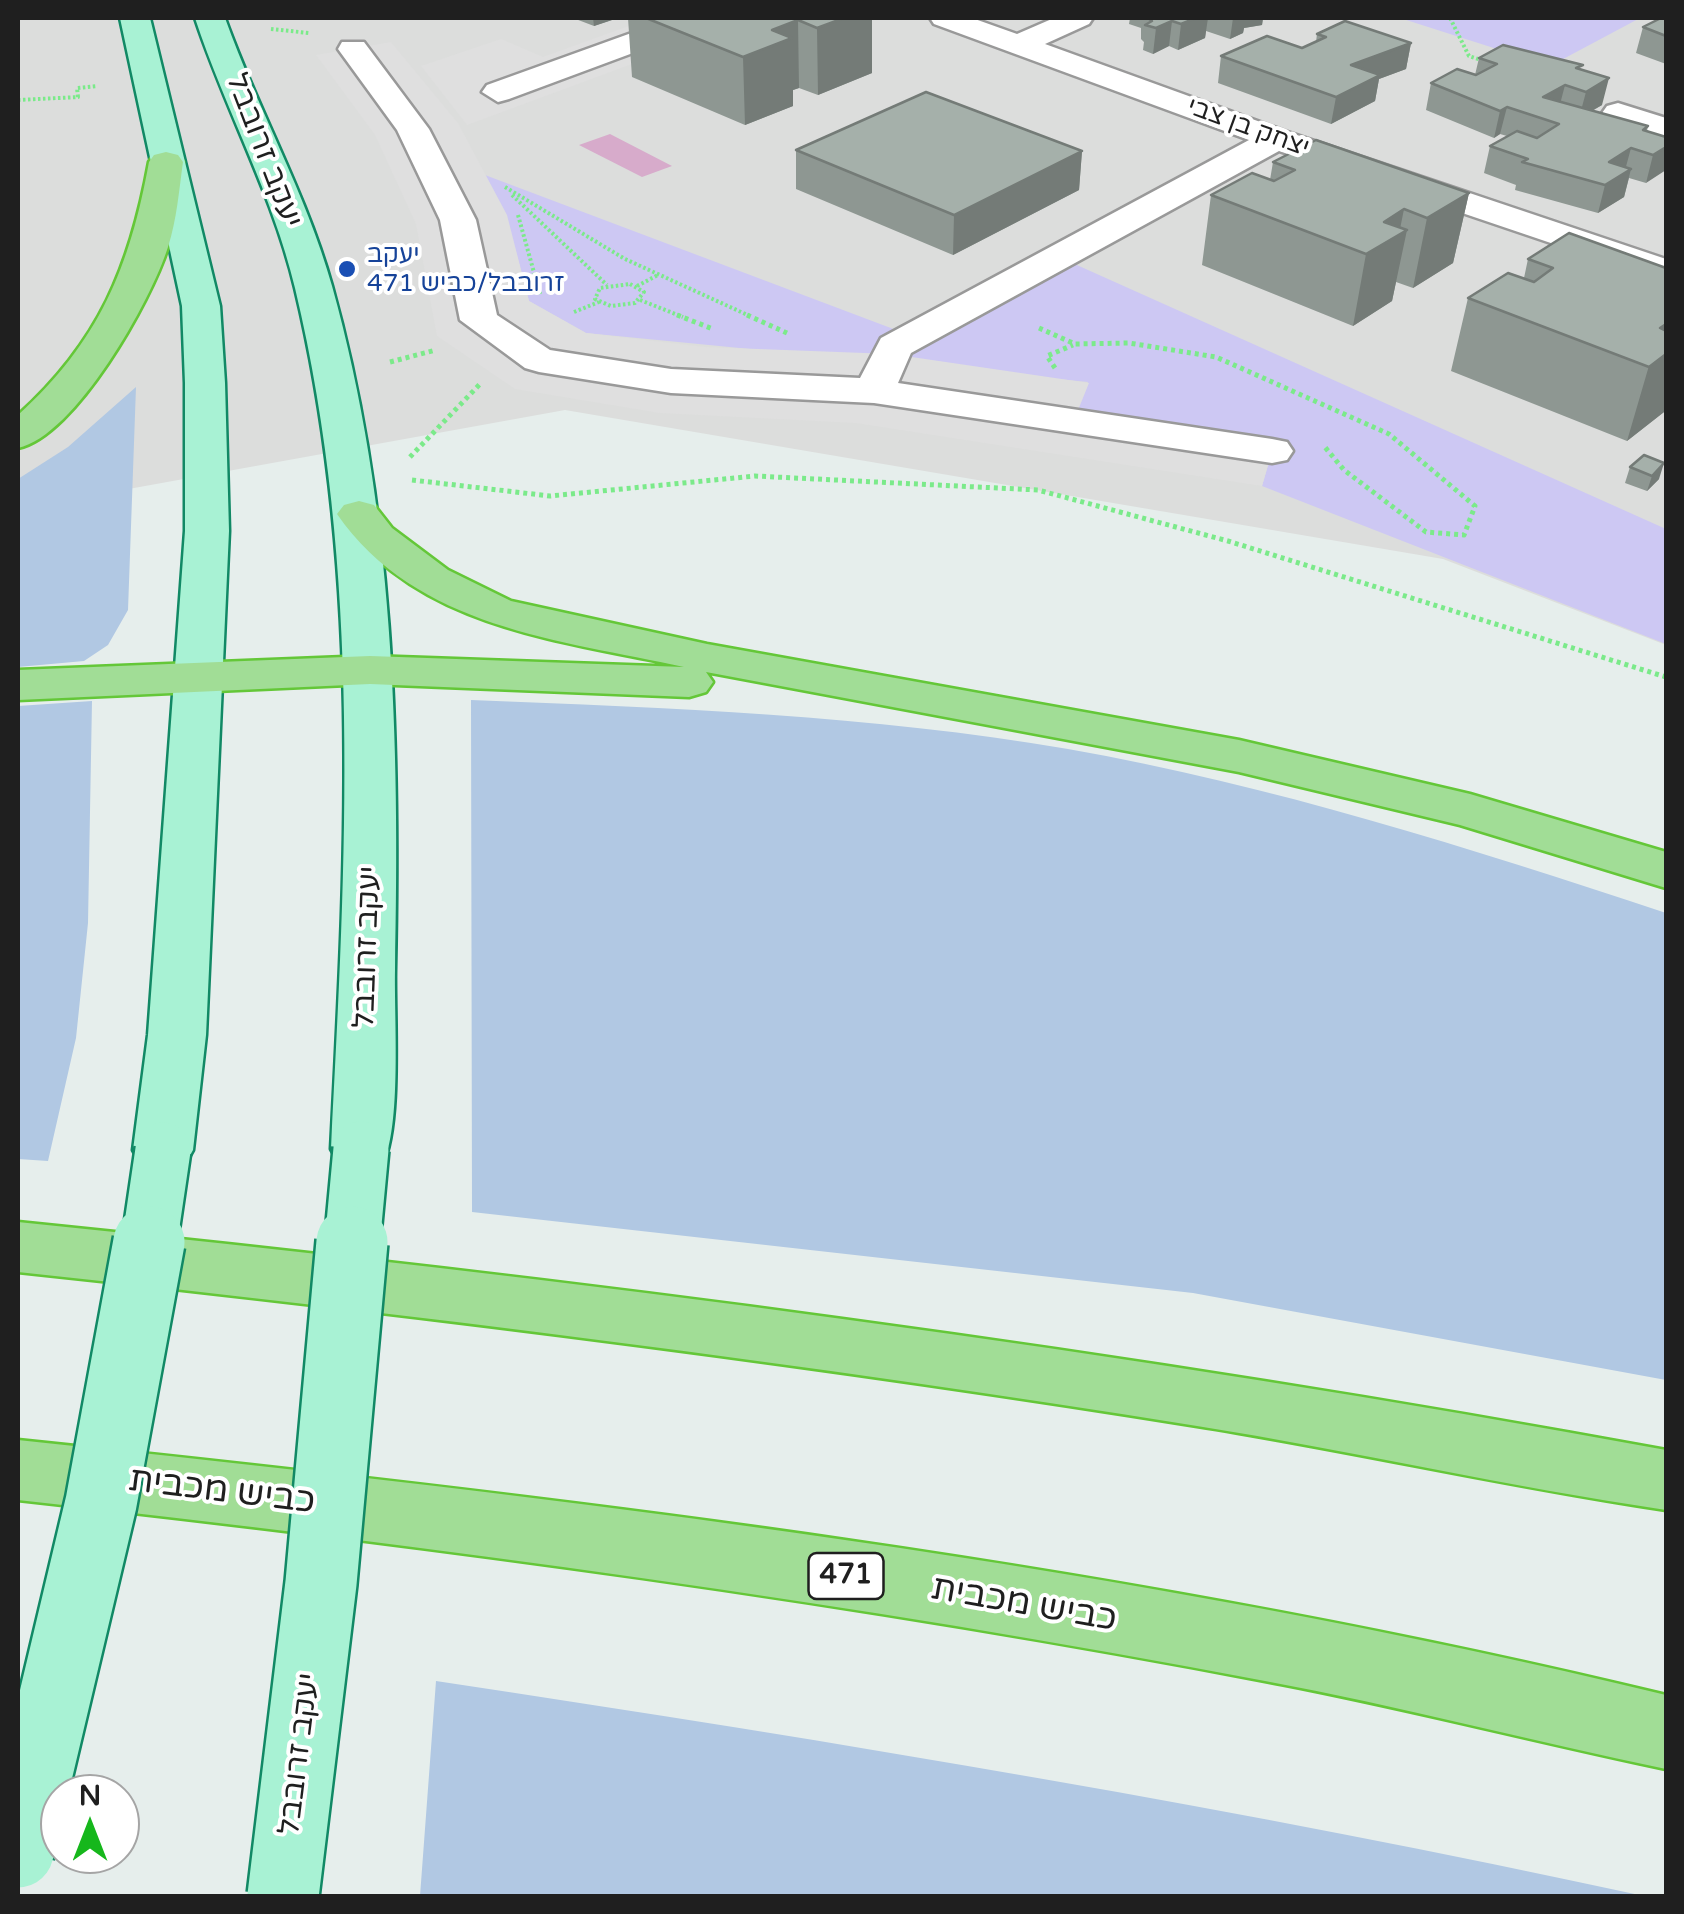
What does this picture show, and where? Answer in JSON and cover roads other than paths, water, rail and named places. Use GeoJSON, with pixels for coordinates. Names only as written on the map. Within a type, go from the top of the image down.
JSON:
{"type":"FeatureCollection","features":[{"type":"Feature","properties":{"kind":"highway"},"geometry":{"type":"LineString","coordinates":[[18,436],[87,364],[126,305],[152,244],[166,162]]}},
{"type":"Feature","properties":{"kind":"highway"},"geometry":{"type":"LineString","coordinates":[[359,514],[377,537],[432,580],[462,599],[497,612],[589,634],[1239,756],[1357,782],[1666,870]]}},
{"type":"Feature","properties":{"kind":"highway"},"geometry":{"type":"LineString","coordinates":[[18,686],[370,670],[728,684],[996,712]]}},
{"type":"Feature","properties":{"kind":"highway"},"geometry":{"type":"LineString","coordinates":[[18,1248],[280,1274],[964,1363],[1201,1397],[1666,1480]]}},
{"type":"Feature","properties":{"kind":"highway","name":"כביש מכבית"},"geometry":{"type":"LineString","coordinates":[[18,1470],[568,1534],[993,1599],[1247,1644],[1666,1732]]}},
{"type":"Feature","properties":{"kind":"main road"},"geometry":{"type":"LineString","coordinates":[[18,1852],[55,1708],[140,1311],[177,1035],[207,532],[201,306],[135,18]]}},
{"type":"Feature","properties":{"kind":"main road","name":"יעקב זרובבל"},"geometry":{"type":"LineString","coordinates":[[211,20],[313,283],[342,408],[359,514],[370,670],[370,987],[361,1150],[321,1583],[283,1896]]}},
{"type":"Feature","properties":{"kind":"street"},"geometry":{"type":"LineString","coordinates":[[498,92],[700,18]]}},
{"type":"Feature","properties":{"kind":"street","name":"יצחק בן צבי"},"geometry":{"type":"LineString","coordinates":[[945,18],[1276,139],[1666,271]]}},
{"type":"Feature","properties":{"kind":"street"},"geometry":{"type":"LineString","coordinates":[[1018,44],[1078,18]]}},
{"type":"Feature","properties":{"kind":"street"},"geometry":{"type":"LineString","coordinates":[[354,48],[420,143],[458,220],[479,320],[539,360],[670,381],[874,391],[1272,451]]}},
{"type":"Feature","properties":{"kind":"street"},"geometry":{"type":"LineString","coordinates":[[1618,113],[1666,129]]}},
{"type":"Feature","properties":{"kind":"street"},"geometry":{"type":"LineString","coordinates":[[874,391],[896,346],[1276,139]]}},
{"type":"Feature","properties":{"kind":"place","name":"יעקב זרובבל/כביש 471"},"geometry":{"type":"Point","coordinates":[347,269]}}]}
